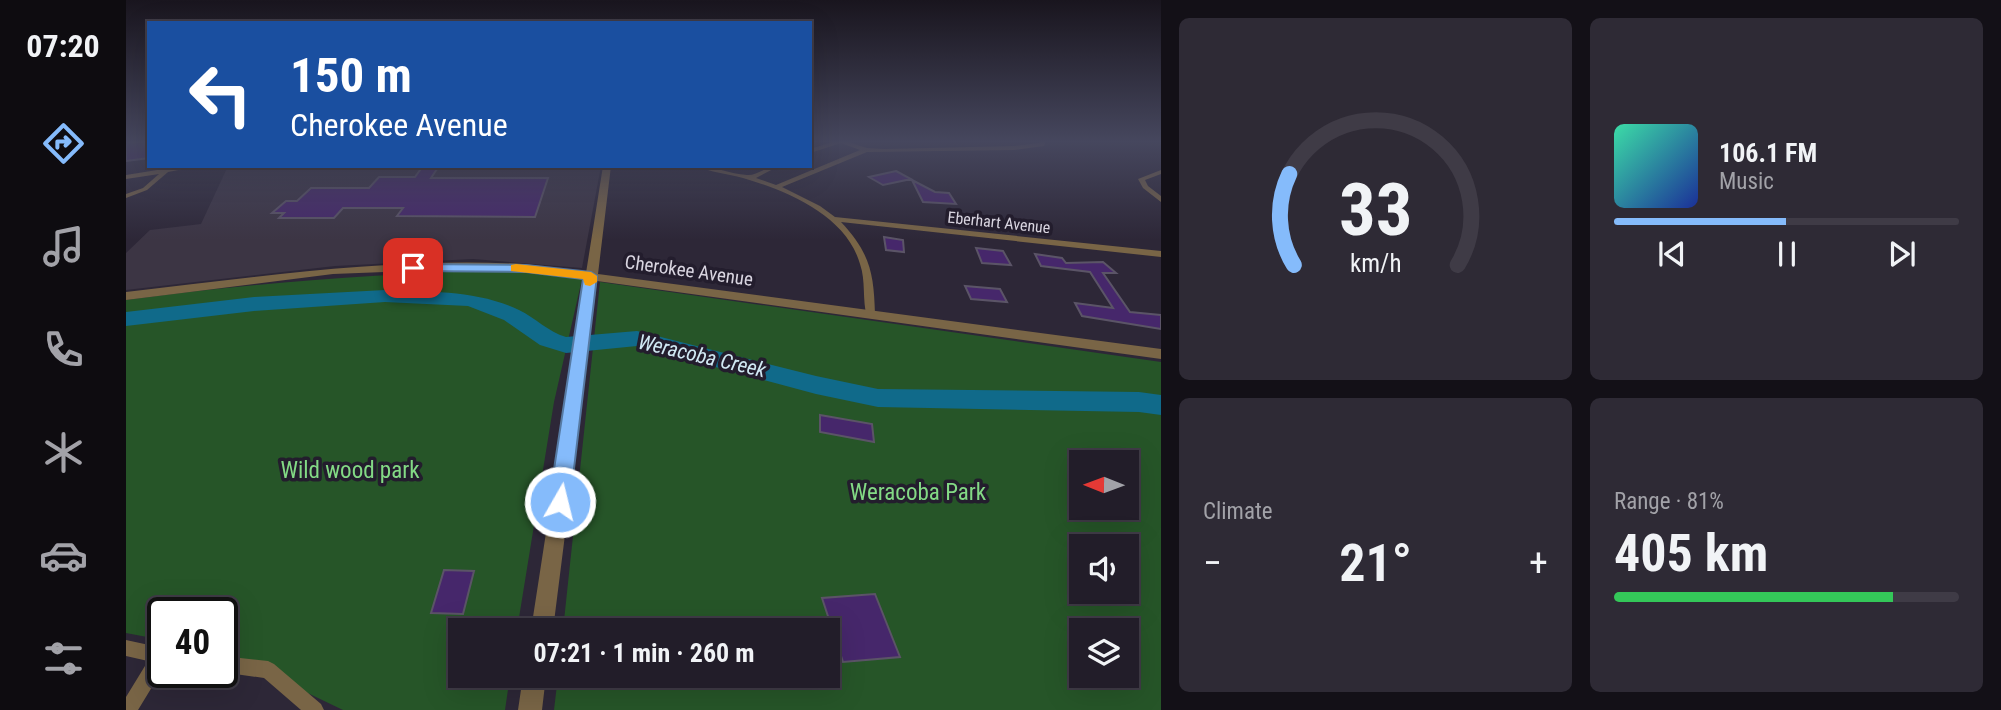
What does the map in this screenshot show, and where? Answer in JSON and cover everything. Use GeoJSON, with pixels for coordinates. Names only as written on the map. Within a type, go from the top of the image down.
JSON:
{"type":"FeatureCollection","features":[{"type":"Feature","properties":{"kind":"street"},"geometry":{"type":"LineString","coordinates":[[126,196],[145,189],[161,174]]}},
{"type":"Feature","properties":{"kind":"street"},"geometry":{"type":"LineString","coordinates":[[544,618],[606,174]]}},
{"type":"Feature","properties":{"kind":"street"},"geometry":{"type":"LineString","coordinates":[[738,174],[776,187],[834,219],[856,246],[864,261],[870,315]]}},
{"type":"Feature","properties":{"kind":"street"},"geometry":{"type":"LineString","coordinates":[[752,177],[758,174]]}},
{"type":"Feature","properties":{"kind":"street"},"geometry":{"type":"LineString","coordinates":[[776,187],[807,174]]}},
{"type":"Feature","properties":{"kind":"street"},"geometry":{"type":"LineString","coordinates":[[1155,174],[1141,179],[1145,187],[1161,200]]}},
{"type":"Feature","properties":{"kind":"street","name":"Eberhart Avenue"},"geometry":{"type":"LineString","coordinates":[[834,219],[1161,254]]}},
{"type":"Feature","properties":{"kind":"street","name":"Cherokee Avenue"},"geometry":{"type":"LineString","coordinates":[[126,296],[333,271],[462,266],[526,268],[1161,355]]}},
{"type":"Feature","properties":{"kind":"street"},"geometry":{"type":"LineString","coordinates":[[126,648],[147,653]]}},
{"type":"Feature","properties":{"kind":"street"},"geometry":{"type":"LineString","coordinates":[[238,666],[268,670],[315,710]]}},
{"type":"Feature","properties":{"kind":"street"},"geometry":{"type":"LineString","coordinates":[[128,710],[147,680]]}},
{"type":"Feature","properties":{"kind":"street"},"geometry":{"type":"LineString","coordinates":[[530,710],[533,688]]}},
{"type":"Feature","properties":{"kind":"shaded area"},"geometry":{"type":"Polygon","coordinates":[[[224,174],[599,174],[582,268],[473,259],[335,266],[126,290],[126,253],[150,230],[201,224],[224,174]]]}},
{"type":"Feature","properties":{"kind":"green space","name":"Wild wood park"},"geometry":{"type":"Polygon","coordinates":[[[498,270],[582,279],[554,402],[519,618],[448,618],[448,688],[508,688],[505,710],[343,710],[238,660],[238,597],[147,597],[147,637],[126,633],[126,300],[312,280],[498,270]]]}},
{"type":"Feature","properties":{"kind":"green space","name":"Weracoba Park"},"geometry":{"type":"Polygon","coordinates":[[[600,282],[1161,362],[1161,710],[554,710],[557,688],[840,688],[840,618],[564,618],[600,282]]]}},
{"type":"Feature","properties":{"kind":"building"},"geometry":{"type":"Polygon","coordinates":[[[417,174],[434,174],[431,178],[548,178],[535,217],[397,216],[403,208],[343,208],[334,218],[279,218],[284,213],[272,213],[286,201],[297,201],[311,188],[369,188],[379,177],[415,177],[417,174]]]}},
{"type":"Feature","properties":{"kind":"building"},"geometry":{"type":"Polygon","coordinates":[[[902,174],[911,179],[883,185],[869,177],[902,174]]]}},
{"type":"Feature","properties":{"kind":"building"},"geometry":{"type":"Polygon","coordinates":[[[912,180],[935,192],[949,193],[956,204],[923,202],[912,180]]]}},
{"type":"Feature","properties":{"kind":"building"},"geometry":{"type":"Polygon","coordinates":[[[884,237],[903,240],[904,252],[886,250],[884,237]]]}},
{"type":"Feature","properties":{"kind":"building"},"geometry":{"type":"Polygon","coordinates":[[[976,248],[1003,251],[1011,265],[982,263],[976,248]]]}},
{"type":"Feature","properties":{"kind":"building"},"geometry":{"type":"Polygon","coordinates":[[[1035,254],[1062,258],[1066,263],[1103,262],[1116,273],[1103,273],[1130,312],[1161,315],[1161,329],[1082,316],[1075,303],[1113,308],[1090,272],[1041,266],[1035,254]]]}},
{"type":"Feature","properties":{"kind":"building"},"geometry":{"type":"Polygon","coordinates":[[[965,286],[1000,289],[1007,302],[971,299],[965,286]]]}},
{"type":"Feature","properties":{"kind":"building"},"geometry":{"type":"Polygon","coordinates":[[[820,415],[872,424],[874,442],[820,432],[820,415]]]}},
{"type":"Feature","properties":{"kind":"building"},"geometry":{"type":"Polygon","coordinates":[[[444,570],[474,571],[463,614],[431,613],[444,570]]]}},
{"type":"Feature","properties":{"kind":"building"},"geometry":{"type":"Polygon","coordinates":[[[875,594],[900,657],[843,662],[840,653],[840,618],[829,618],[822,598],[875,594]]]}},
{"type":"Feature","properties":{"kind":"waterway","name":"Weracoba Creek"},"geometry":{"type":"LineString","coordinates":[[126,319],[254,304],[385,296],[471,300],[512,315],[548,340],[566,345],[637,338],[816,385],[878,398],[1139,402],[1161,405]]}},
{"type":"Feature","properties":{"kind":"slow traffic"},"geometry":{"type":"LineString","coordinates":[[516,268],[591,276],[590,282]]}},
{"type":"Feature","properties":{"kind":"route"},"geometry":{"type":"LineString","coordinates":[[413,268],[526,268],[591,276],[560,502]]}}]}
